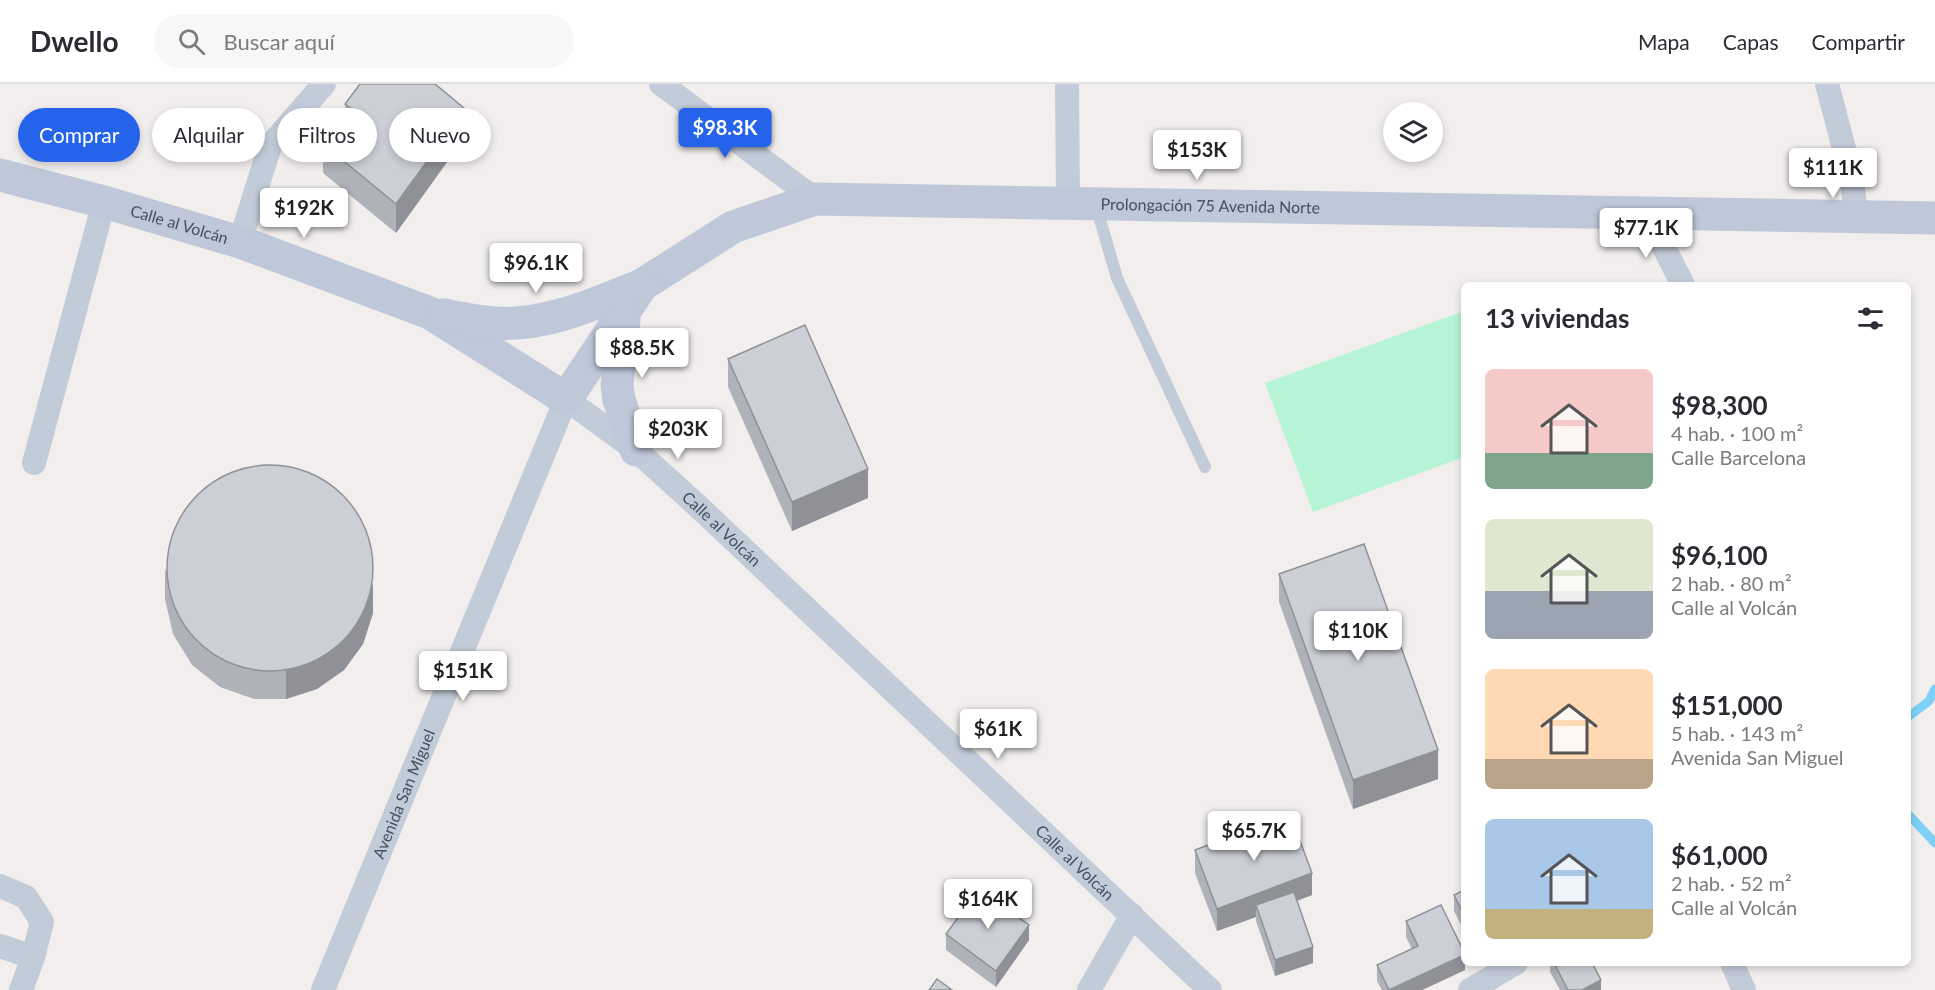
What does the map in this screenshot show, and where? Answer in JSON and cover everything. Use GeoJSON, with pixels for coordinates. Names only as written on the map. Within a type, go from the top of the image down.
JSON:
{"type":"FeatureCollection","features":[{"type":"Feature","properties":{"kind":"main road","name":"Calle al Volcán"},"geometry":{"type":"LineString","coordinates":[[0,175],[104,202],[240,242],[430,313],[566,399]]}},
{"type":"Feature","properties":{"kind":"main road","name":"Prolongación 75 Avenida Norte"},"geometry":{"type":"LineString","coordinates":[[566,399],[634,298],[733,227],[815,200],[1935,218]]}},
{"type":"Feature","properties":{"kind":"main road"},"geometry":{"type":"LineString","coordinates":[[430,313],[495,323],[527,321],[634,298],[617,367],[617,384],[619,400],[636,450]]}},
{"type":"Feature","properties":{"kind":"street"},"geometry":{"type":"LineString","coordinates":[[240,242],[270,146],[324,84]]}},
{"type":"Feature","properties":{"kind":"street"},"geometry":{"type":"LineString","coordinates":[[661,84],[815,200]]}},
{"type":"Feature","properties":{"kind":"street"},"geometry":{"type":"LineString","coordinates":[[1067,84],[1082,204]]}},
{"type":"Feature","properties":{"kind":"street"},"geometry":{"type":"LineString","coordinates":[[1827,84],[1851,175],[1857,218]]}},
{"type":"Feature","properties":{"kind":"street"},"geometry":{"type":"LineString","coordinates":[[34,463],[104,202]]}},
{"type":"Feature","properties":{"kind":"street"},"geometry":{"type":"LineString","coordinates":[[1647,214],[1681,282]]}},
{"type":"Feature","properties":{"kind":"street","name":"Calle al Volcán"},"geometry":{"type":"LineString","coordinates":[[566,399],[636,450],[1210,990]]}},
{"type":"Feature","properties":{"kind":"street","name":"Avenida San Miguel"},"geometry":{"type":"LineString","coordinates":[[323,990],[566,399]]}},
{"type":"Feature","properties":{"kind":"street"},"geometry":{"type":"LineString","coordinates":[[0,886],[26,897],[42,922],[21,990]]}},
{"type":"Feature","properties":{"kind":"street"},"geometry":{"type":"LineString","coordinates":[[1089,990],[1132,915]]}},
{"type":"Feature","properties":{"kind":"street"},"geometry":{"type":"LineString","coordinates":[[0,946],[33,957]]}},
{"type":"Feature","properties":{"kind":"street"},"geometry":{"type":"LineString","coordinates":[[1470,990],[1511,966]]}},
{"type":"Feature","properties":{"kind":"street"},"geometry":{"type":"LineString","coordinates":[[1733,966],[1744,990]]}},
{"type":"Feature","properties":{"kind":"lane"},"geometry":{"type":"LineString","coordinates":[[1082,204],[1204,467]]}},
{"type":"Feature","properties":{"kind":"green space"},"geometry":{"type":"Polygon","coordinates":[[[1461,312],[1461,458],[1313,512],[1265,383],[1461,312]]]}},
{"type":"Feature","properties":{"kind":"building"},"geometry":{"type":"Polygon","coordinates":[[[360,84],[435,84],[464,108],[389,108],[389,162],[427,162],[396,204],[345,162],[377,162],[377,108],[351,108],[345,104],[360,84]]]}},
{"type":"Feature","properties":{"kind":"building"},"geometry":{"type":"Polygon","coordinates":[[[805,325],[868,469],[792,502],[728,359],[805,325]]]}},
{"type":"Feature","properties":{"kind":"building"},"geometry":{"type":"Polygon","coordinates":[[[260,465],[280,465],[300,469],[319,477],[343,495],[361,519],[369,538],[373,568],[369,598],[361,617],[343,641],[319,659],[300,667],[280,671],[260,671],[240,667],[221,659],[205,648],[190,633],[179,617],[171,598],[167,578],[167,558],[171,538],[179,519],[190,503],[205,488],[221,477],[240,469],[260,465]]]}},
{"type":"Feature","properties":{"kind":"building"},"geometry":{"type":"Polygon","coordinates":[[[1364,544],[1438,750],[1353,780],[1279,574],[1364,544]]]}},
{"type":"Feature","properties":{"kind":"building"},"geometry":{"type":"Polygon","coordinates":[[[1290,814],[1312,873],[1217,909],[1195,850],[1290,814]]]}},
{"type":"Feature","properties":{"kind":"building"},"geometry":{"type":"Polygon","coordinates":[[[979,889],[1029,925],[996,971],[946,934],[979,889]]]}},
{"type":"Feature","properties":{"kind":"building"},"geometry":{"type":"Polygon","coordinates":[[[1294,892],[1313,947],[1275,960],[1256,905],[1294,892]]]}},
{"type":"Feature","properties":{"kind":"building"},"geometry":{"type":"Polygon","coordinates":[[[1461,892],[1461,909],[1454,895],[1461,892]]]}},
{"type":"Feature","properties":{"kind":"building"},"geometry":{"type":"Polygon","coordinates":[[[1441,905],[1461,946],[1461,956],[1389,990],[1377,965],[1418,946],[1406,921],[1441,905]]]}},
{"type":"Feature","properties":{"kind":"building"},"geometry":{"type":"Polygon","coordinates":[[[1556,966],[1594,966],[1601,980],[1582,990],[1568,990],[1556,966]]]}},
{"type":"Feature","properties":{"kind":"building"},"geometry":{"type":"Polygon","coordinates":[[[937,979],[952,990],[929,990],[937,979]]]}},
{"type":"Feature","properties":{"kind":"waterway"},"geometry":{"type":"LineString","coordinates":[[1911,715],[1929,701],[1935,689]]}},
{"type":"Feature","properties":{"kind":"waterway"},"geometry":{"type":"LineString","coordinates":[[1911,817],[1935,843]]}}]}
